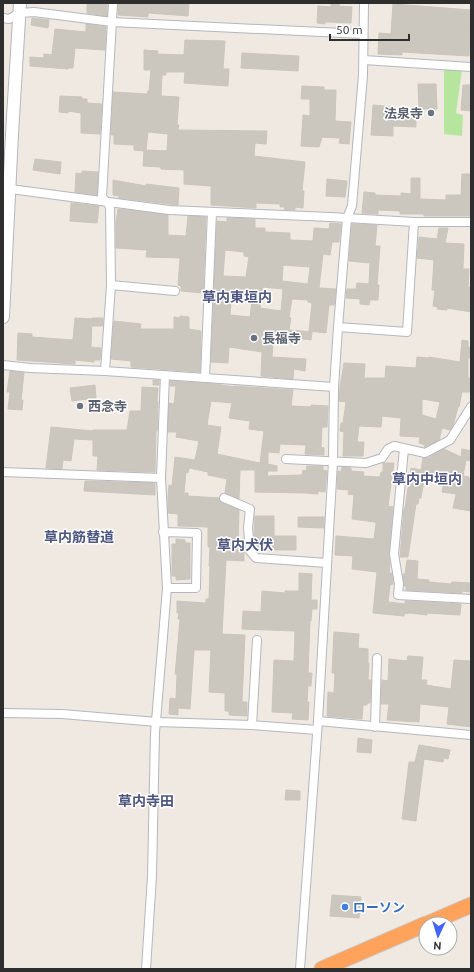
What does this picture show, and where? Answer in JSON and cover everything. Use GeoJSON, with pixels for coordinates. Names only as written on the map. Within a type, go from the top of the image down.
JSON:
{"type":"FeatureCollection","features":[{"type":"Feature","properties":{"kind":"highway"},"geometry":{"type":"LineString","coordinates":[[445,916],[471,905]]}},
{"type":"Feature","properties":{"kind":"highway"},"geometry":{"type":"LineString","coordinates":[[322,969],[418,927]]}},
{"type":"Feature","properties":{"kind":"street"},"geometry":{"type":"LineString","coordinates":[[105,371],[111,285],[110,206],[102,197],[113,3]]}},
{"type":"Feature","properties":{"kind":"street"},"geometry":{"type":"LineString","coordinates":[[300,969],[318,726],[333,462],[334,388],[338,327],[347,218],[352,206],[364,60],[364,3]]}},
{"type":"Feature","properties":{"kind":"street"},"geometry":{"type":"LineString","coordinates":[[20,8],[34,12],[112,22],[363,34]]}},
{"type":"Feature","properties":{"kind":"street"},"geometry":{"type":"LineString","coordinates":[[3,18],[10,19],[20,8]]}},
{"type":"Feature","properties":{"kind":"street"},"geometry":{"type":"LineString","coordinates":[[3,317],[6,189],[12,134],[20,8]]}},
{"type":"Feature","properties":{"kind":"street"},"geometry":{"type":"LineString","coordinates":[[364,60],[471,67]]}},
{"type":"Feature","properties":{"kind":"street"},"geometry":{"type":"LineString","coordinates":[[6,189],[169,210],[414,222],[471,222]]}},
{"type":"Feature","properties":{"kind":"street"},"geometry":{"type":"LineString","coordinates":[[205,378],[212,212]]}},
{"type":"Feature","properties":{"kind":"street"},"geometry":{"type":"LineString","coordinates":[[338,327],[407,332],[414,222]]}},
{"type":"Feature","properties":{"kind":"street"},"geometry":{"type":"LineString","coordinates":[[111,285],[175,291]]}},
{"type":"Feature","properties":{"kind":"street"},"geometry":{"type":"LineString","coordinates":[[3,364],[12,367],[105,371],[334,388]]}},
{"type":"Feature","properties":{"kind":"street"},"geometry":{"type":"LineString","coordinates":[[146,969],[152,876],[155,733],[166,588],[161,478],[165,375]]}},
{"type":"Feature","properties":{"kind":"street"},"geometry":{"type":"LineString","coordinates":[[286,459],[366,464],[382,458],[388,449],[394,446],[425,454],[450,440],[471,408]]}},
{"type":"Feature","properties":{"kind":"street"},"geometry":{"type":"LineString","coordinates":[[404,449],[394,554],[399,584],[398,595],[471,599]]}},
{"type":"Feature","properties":{"kind":"street"},"geometry":{"type":"LineString","coordinates":[[3,472],[161,478]]}},
{"type":"Feature","properties":{"kind":"street"},"geometry":{"type":"LineString","coordinates":[[224,498],[250,510],[248,528],[250,551],[256,558],[327,563]]}},
{"type":"Feature","properties":{"kind":"street"},"geometry":{"type":"LineString","coordinates":[[163,532],[197,533],[196,588],[166,588]]}},
{"type":"Feature","properties":{"kind":"street"},"geometry":{"type":"LineString","coordinates":[[252,725],[257,640]]}},
{"type":"Feature","properties":{"kind":"street"},"geometry":{"type":"LineString","coordinates":[[375,727],[377,658]]}},
{"type":"Feature","properties":{"kind":"street"},"geometry":{"type":"LineString","coordinates":[[3,713],[62,714],[156,722],[375,727],[471,735]]}},
{"type":"Feature","properties":{"kind":"green space"},"geometry":{"type":"Polygon","coordinates":[[[444,68],[462,69],[456,113],[463,115],[462,136],[444,134],[444,68]]]}},
{"type":"Feature","properties":{"kind":"building"},"geometry":{"type":"Polygon","coordinates":[[[87,3],[107,3],[107,16],[87,13],[87,3]]]}},
{"type":"Feature","properties":{"kind":"building"},"geometry":{"type":"Polygon","coordinates":[[[118,3],[189,3],[188,16],[148,13],[148,17],[118,15],[118,3]]]}},
{"type":"Feature","properties":{"kind":"building"},"geometry":{"type":"Polygon","coordinates":[[[331,3],[339,3],[339,6],[352,7],[351,23],[317,23],[318,6],[331,7],[331,3]]]}},
{"type":"Feature","properties":{"kind":"building"},"geometry":{"type":"Polygon","coordinates":[[[393,4],[471,10],[469,56],[402,52],[402,55],[378,54],[379,33],[391,34],[393,4]]]}},
{"type":"Feature","properties":{"kind":"building"},"geometry":{"type":"Polygon","coordinates":[[[32,18],[49,20],[48,28],[31,25],[32,18]]]}},
{"type":"Feature","properties":{"kind":"building"},"geometry":{"type":"Polygon","coordinates":[[[86,24],[106,27],[105,50],[75,48],[73,68],[68,69],[30,66],[30,57],[44,58],[44,54],[52,55],[55,29],[86,32],[86,24]]]}},
{"type":"Feature","properties":{"kind":"building"},"geometry":{"type":"Polygon","coordinates":[[[185,40],[225,41],[223,69],[229,69],[228,86],[184,83],[185,72],[166,72],[166,75],[162,75],[161,96],[179,97],[178,130],[267,131],[266,144],[255,143],[254,156],[305,162],[302,191],[304,191],[303,208],[295,207],[295,210],[284,210],[285,207],[280,207],[280,204],[256,203],[256,208],[211,205],[211,186],[184,184],[184,170],[161,169],[161,167],[143,166],[144,151],[134,150],[134,145],[114,144],[114,135],[111,135],[113,92],[147,94],[149,91],[151,70],[144,70],[144,50],[158,51],[157,54],[184,55],[185,40]],[[148,132],[146,150],[167,151],[168,134],[148,132]]]}},
{"type":"Feature","properties":{"kind":"building"},"geometry":{"type":"Polygon","coordinates":[[[242,53],[299,56],[298,71],[241,68],[242,53]]]}},
{"type":"Feature","properties":{"kind":"building"},"geometry":{"type":"Polygon","coordinates":[[[418,84],[436,84],[437,109],[419,109],[418,84]]]}},
{"type":"Feature","properties":{"kind":"building"},"geometry":{"type":"Polygon","coordinates":[[[463,85],[471,85],[471,111],[461,110],[463,85]]]}},
{"type":"Feature","properties":{"kind":"building"},"geometry":{"type":"Polygon","coordinates":[[[302,86],[324,87],[324,90],[336,90],[335,121],[351,122],[349,144],[339,143],[340,138],[322,137],[319,147],[301,146],[303,115],[310,116],[310,99],[301,99],[302,86]]]}},
{"type":"Feature","properties":{"kind":"building"},"geometry":{"type":"Polygon","coordinates":[[[60,96],[82,97],[82,99],[87,99],[87,103],[102,104],[100,134],[81,133],[81,113],[68,111],[68,113],[59,112],[60,96]]]}},
{"type":"Feature","properties":{"kind":"building"},"geometry":{"type":"Polygon","coordinates":[[[373,105],[395,107],[394,116],[416,117],[416,127],[393,126],[393,136],[371,135],[373,105]]]}},
{"type":"Feature","properties":{"kind":"building"},"geometry":{"type":"Polygon","coordinates":[[[35,159],[61,162],[60,174],[33,170],[35,159]]]}},
{"type":"Feature","properties":{"kind":"building"},"geometry":{"type":"Polygon","coordinates":[[[82,171],[98,172],[97,195],[75,192],[76,173],[82,174],[82,171]]]}},
{"type":"Feature","properties":{"kind":"building"},"geometry":{"type":"Polygon","coordinates":[[[462,174],[471,174],[471,216],[424,216],[424,214],[400,214],[400,211],[378,210],[378,214],[362,213],[364,192],[375,193],[375,195],[401,196],[401,193],[411,194],[411,178],[420,178],[420,199],[446,200],[446,195],[461,195],[462,174]]]}},
{"type":"Feature","properties":{"kind":"building"},"geometry":{"type":"Polygon","coordinates":[[[327,179],[347,181],[345,197],[326,196],[327,179]]]}},
{"type":"Feature","properties":{"kind":"building"},"geometry":{"type":"Polygon","coordinates":[[[113,180],[146,186],[146,184],[179,188],[178,205],[119,198],[119,196],[113,195],[113,180]]]}},
{"type":"Feature","properties":{"kind":"building"},"geometry":{"type":"Polygon","coordinates":[[[71,203],[99,206],[97,223],[70,221],[71,203]]]}},
{"type":"Feature","properties":{"kind":"building"},"geometry":{"type":"Polygon","coordinates":[[[118,209],[168,215],[168,235],[186,236],[188,216],[206,217],[203,293],[181,291],[181,286],[178,285],[180,258],[146,257],[147,250],[116,248],[116,222],[118,209]]]}},
{"type":"Feature","properties":{"kind":"building"},"geometry":{"type":"Polygon","coordinates":[[[227,218],[255,219],[255,228],[265,228],[265,232],[290,233],[290,240],[313,241],[314,228],[329,229],[330,223],[341,224],[339,242],[332,242],[330,255],[323,254],[319,288],[336,289],[334,305],[329,305],[326,333],[309,331],[312,303],[308,302],[308,300],[292,299],[289,317],[291,318],[289,330],[312,332],[311,340],[296,338],[295,343],[273,342],[272,357],[306,359],[305,371],[294,369],[293,379],[261,376],[262,352],[229,347],[228,363],[211,362],[217,221],[227,222],[227,218]],[[225,250],[223,276],[246,277],[249,257],[244,256],[244,252],[225,250]],[[283,265],[282,281],[308,284],[310,267],[283,265]],[[263,287],[260,308],[281,311],[283,289],[263,287]],[[232,292],[230,315],[250,317],[253,293],[232,292]]]}},
{"type":"Feature","properties":{"kind":"building"},"geometry":{"type":"Polygon","coordinates":[[[352,224],[377,225],[375,246],[380,246],[377,285],[379,285],[378,300],[370,300],[369,305],[360,304],[360,299],[346,298],[347,289],[356,289],[357,283],[369,284],[370,263],[349,261],[352,224]]]}},
{"type":"Feature","properties":{"kind":"building"},"geometry":{"type":"Polygon","coordinates":[[[439,228],[448,228],[445,243],[464,244],[463,269],[469,269],[468,287],[471,287],[471,312],[447,308],[447,310],[437,309],[438,307],[433,306],[435,290],[432,290],[434,260],[417,258],[419,237],[437,239],[439,228]]]}},
{"type":"Feature","properties":{"kind":"building"},"geometry":{"type":"Polygon","coordinates":[[[180,316],[189,317],[189,329],[201,331],[200,372],[131,367],[131,361],[111,359],[114,321],[141,324],[140,329],[174,329],[174,317],[180,318],[180,316]]]}},
{"type":"Feature","properties":{"kind":"building"},"geometry":{"type":"Polygon","coordinates":[[[75,318],[92,319],[91,347],[101,348],[100,360],[94,360],[94,362],[75,360],[75,364],[17,360],[18,333],[32,334],[32,337],[73,340],[75,318]]]}},
{"type":"Feature","properties":{"kind":"building"},"geometry":{"type":"Polygon","coordinates":[[[92,318],[103,318],[103,326],[92,326],[92,318]]]}},
{"type":"Feature","properties":{"kind":"building"},"geometry":{"type":"Polygon","coordinates":[[[462,340],[468,341],[468,347],[471,347],[471,358],[468,358],[468,378],[471,378],[471,392],[462,392],[453,426],[450,430],[442,428],[439,440],[424,447],[425,445],[419,443],[420,437],[400,436],[401,418],[382,416],[381,427],[359,426],[357,442],[364,442],[363,456],[343,456],[344,432],[340,431],[341,423],[343,423],[346,402],[339,401],[344,363],[365,364],[364,378],[385,378],[386,366],[416,368],[417,357],[429,357],[460,362],[462,340]],[[422,399],[422,415],[436,419],[440,402],[422,399]]]}},
{"type":"Feature","properties":{"kind":"building"},"geometry":{"type":"Polygon","coordinates":[[[10,371],[24,373],[21,400],[23,400],[22,410],[8,409],[10,392],[7,392],[10,371]]]}},
{"type":"Feature","properties":{"kind":"building"},"geometry":{"type":"Polygon","coordinates":[[[153,380],[159,380],[159,385],[153,385],[153,380]]]}},
{"type":"Feature","properties":{"kind":"building"},"geometry":{"type":"Polygon","coordinates":[[[170,381],[216,384],[234,387],[293,390],[291,406],[328,406],[327,427],[322,427],[321,447],[324,448],[324,455],[305,454],[306,445],[280,444],[279,453],[268,452],[268,464],[277,466],[277,471],[268,471],[267,476],[302,475],[303,470],[306,471],[307,466],[323,466],[323,470],[327,471],[325,492],[318,491],[318,494],[255,492],[255,470],[240,470],[239,499],[225,493],[227,479],[208,475],[208,472],[189,468],[188,473],[186,472],[184,493],[188,493],[188,496],[219,498],[222,503],[239,510],[238,548],[244,548],[244,561],[226,560],[222,634],[245,635],[242,702],[247,702],[247,716],[229,715],[229,711],[225,711],[225,693],[209,692],[211,650],[194,650],[190,709],[178,708],[178,715],[169,714],[170,698],[176,699],[177,674],[175,674],[180,619],[178,619],[179,613],[177,613],[177,601],[206,603],[206,599],[209,599],[210,566],[208,527],[178,526],[178,514],[168,513],[169,485],[172,486],[175,457],[195,460],[199,441],[176,437],[177,432],[168,432],[169,403],[174,404],[176,386],[170,386],[170,381]],[[211,401],[207,425],[221,427],[217,454],[260,463],[264,431],[249,429],[250,421],[229,418],[232,403],[211,401]]]}},
{"type":"Feature","properties":{"kind":"building"},"geometry":{"type":"Polygon","coordinates":[[[95,385],[96,398],[72,401],[70,388],[95,385]]]}},
{"type":"Feature","properties":{"kind":"building"},"geometry":{"type":"Polygon","coordinates":[[[142,387],[158,388],[155,472],[97,470],[98,456],[93,456],[93,440],[74,439],[71,461],[63,460],[62,469],[46,468],[51,427],[93,431],[127,430],[130,411],[141,411],[142,387]]]}},
{"type":"Feature","properties":{"kind":"building"},"geometry":{"type":"Polygon","coordinates":[[[444,449],[461,457],[462,449],[471,451],[471,461],[466,460],[463,476],[471,479],[471,511],[453,508],[456,494],[442,492],[445,477],[425,474],[421,498],[419,498],[418,504],[416,504],[408,557],[400,557],[404,508],[411,468],[421,470],[423,458],[428,458],[444,449]]]}},
{"type":"Feature","properties":{"kind":"building"},"geometry":{"type":"Polygon","coordinates":[[[383,463],[394,463],[388,506],[393,507],[389,573],[392,573],[393,584],[390,585],[388,602],[405,604],[405,601],[461,604],[460,615],[427,613],[427,615],[410,613],[404,614],[404,616],[373,613],[377,572],[352,569],[353,556],[335,555],[336,536],[374,539],[376,524],[375,522],[352,519],[354,495],[348,494],[349,490],[337,489],[338,471],[341,472],[342,467],[351,468],[351,471],[364,472],[363,476],[380,477],[381,472],[383,472],[383,463]]]}},
{"type":"Feature","properties":{"kind":"building"},"geometry":{"type":"Polygon","coordinates":[[[85,481],[155,483],[155,495],[84,491],[85,481]]]}},
{"type":"Feature","properties":{"kind":"building"},"geometry":{"type":"Polygon","coordinates":[[[255,516],[274,516],[274,536],[296,536],[296,550],[256,550],[254,536],[255,516]]]}},
{"type":"Feature","properties":{"kind":"building"},"geometry":{"type":"Polygon","coordinates":[[[298,517],[324,517],[324,528],[298,527],[298,517]]]}},
{"type":"Feature","properties":{"kind":"building"},"geometry":{"type":"Polygon","coordinates":[[[176,539],[185,540],[185,543],[190,543],[190,579],[176,580],[176,576],[172,576],[172,544],[176,544],[176,539]]]}},
{"type":"Feature","properties":{"kind":"building"},"geometry":{"type":"Polygon","coordinates":[[[407,560],[418,561],[417,579],[429,580],[429,582],[451,584],[452,582],[471,583],[471,592],[462,591],[462,593],[406,590],[406,586],[404,586],[403,574],[405,574],[407,560]]]}},
{"type":"Feature","properties":{"kind":"building"},"geometry":{"type":"Polygon","coordinates":[[[299,573],[312,574],[311,600],[317,600],[317,609],[312,609],[310,621],[308,673],[312,673],[311,686],[308,686],[308,720],[292,719],[293,713],[272,712],[274,660],[294,661],[295,631],[242,629],[243,611],[261,612],[262,591],[285,593],[285,591],[299,591],[299,573]]]}},
{"type":"Feature","properties":{"kind":"building"},"geometry":{"type":"Polygon","coordinates":[[[334,632],[359,634],[358,648],[368,649],[368,680],[371,680],[370,703],[363,705],[362,719],[327,716],[328,692],[334,693],[335,673],[332,673],[334,632]]]}},
{"type":"Feature","properties":{"kind":"building"},"geometry":{"type":"Polygon","coordinates":[[[408,656],[423,657],[421,680],[427,680],[426,685],[451,689],[454,660],[471,661],[471,727],[447,724],[449,707],[420,704],[419,722],[387,720],[389,704],[381,704],[382,680],[388,681],[389,659],[407,661],[408,656]]]}},
{"type":"Feature","properties":{"kind":"building"},"geometry":{"type":"Polygon","coordinates":[[[358,738],[372,740],[371,753],[357,752],[358,738]]]}},
{"type":"Feature","properties":{"kind":"building"},"geometry":{"type":"Polygon","coordinates":[[[419,745],[450,750],[448,759],[444,758],[443,762],[424,759],[416,821],[402,819],[409,762],[415,762],[419,745]]]}},
{"type":"Feature","properties":{"kind":"building"},"geometry":{"type":"Polygon","coordinates":[[[286,790],[300,791],[300,800],[285,800],[286,790]]]}},
{"type":"Feature","properties":{"kind":"building","name":"ローソン"},"geometry":{"type":"Polygon","coordinates":[[[332,895],[361,897],[359,918],[330,916],[332,895]]]}},
{"type":"Feature","properties":{"kind":"place","name":"法泉寺"},"geometry":{"type":"Point","coordinates":[431,113]}},
{"type":"Feature","properties":{"kind":"place","name":"長福寺"},"geometry":{"type":"Point","coordinates":[254,338]}},
{"type":"Feature","properties":{"kind":"place","name":"西念寺"},"geometry":{"type":"Point","coordinates":[80,406]}},
{"type":"Feature","properties":{"kind":"place","name":"ローソン"},"geometry":{"type":"Point","coordinates":[345,907]}},
{"type":"Feature","properties":{"kind":"district","name":"草内東垣内"},"geometry":{"type":"Point","coordinates":[237,297]}},
{"type":"Feature","properties":{"kind":"district","name":"草内中垣内"},"geometry":{"type":"Point","coordinates":[427,479]}},
{"type":"Feature","properties":{"kind":"district","name":"草内筋替道"},"geometry":{"type":"Point","coordinates":[79,537]}},
{"type":"Feature","properties":{"kind":"district","name":"草内犬伏"},"geometry":{"type":"Point","coordinates":[245,545]}},
{"type":"Feature","properties":{"kind":"district","name":"草内寺田"},"geometry":{"type":"Point","coordinates":[146,801]}}]}
